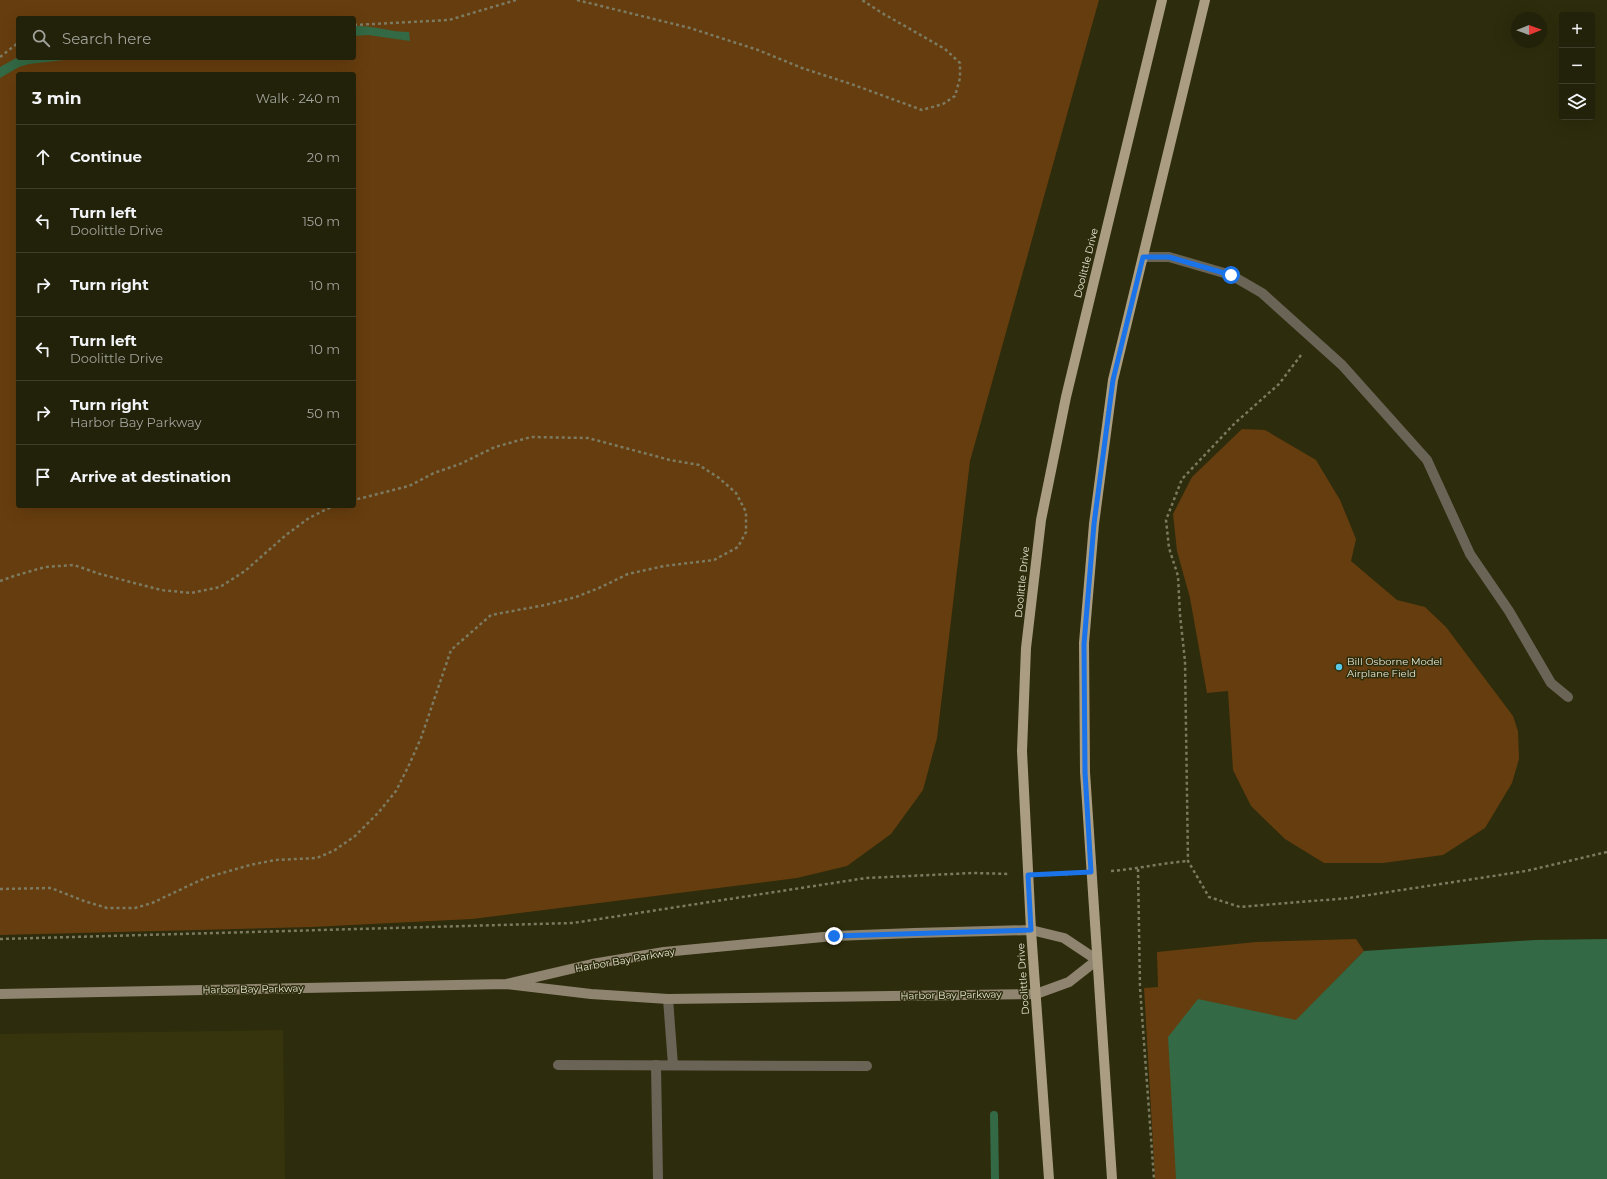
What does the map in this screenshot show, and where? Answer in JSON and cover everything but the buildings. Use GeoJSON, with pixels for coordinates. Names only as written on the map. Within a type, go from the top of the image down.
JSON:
{"type":"FeatureCollection","features":[{"type":"Feature","properties":{"kind":"main road","name":"Doolittle Drive"},"geometry":{"type":"LineString","coordinates":[[1049,1179],[1031,930],[1022,751],[1026,648],[1041,520],[1066,397],[1162,0]]}},
{"type":"Feature","properties":{"kind":"main road"},"geometry":{"type":"LineString","coordinates":[[1112,1179],[1085,772],[1084,644],[1094,524],[1113,380],[1205,0]]}},
{"type":"Feature","properties":{"kind":"main road","name":"Harbor Bay Parkway"},"geometry":{"type":"LineString","coordinates":[[0,994],[506,984],[591,994],[668,999],[1036,994],[1069,982],[1097,960],[1064,938],[1031,930],[834,936],[664,952],[592,964],[506,984]]}},
{"type":"Feature","properties":{"kind":"lane"},"geometry":{"type":"LineString","coordinates":[[1143,257],[1169,257],[1231,275],[1262,293],[1342,364],[1427,460],[1470,554],[1509,611],[1551,682],[1568,697]]}},
{"type":"Feature","properties":{"kind":"lane"},"geometry":{"type":"LineString","coordinates":[[668,999],[673,1066]]}},
{"type":"Feature","properties":{"kind":"lane"},"geometry":{"type":"LineString","coordinates":[[558,1065],[867,1066]]}},
{"type":"Feature","properties":{"kind":"lane"},"geometry":{"type":"LineString","coordinates":[[656,1065],[658,1179]]}},
{"type":"Feature","properties":{"kind":"path"},"geometry":{"type":"LineString","coordinates":[[356,25],[449,20],[516,0]]}},
{"type":"Feature","properties":{"kind":"path"},"geometry":{"type":"LineString","coordinates":[[577,0],[690,28],[758,50],[802,68],[922,110],[943,104],[955,96],[960,78],[960,63],[945,49],[862,0]]}},
{"type":"Feature","properties":{"kind":"path"},"geometry":{"type":"LineString","coordinates":[[0,57],[16,45]]}},
{"type":"Feature","properties":{"kind":"path"},"geometry":{"type":"LineString","coordinates":[[1313,339],[1279,384],[1235,423],[1182,479],[1166,520],[1169,548],[1178,576],[1180,615],[1185,660],[1188,861],[1209,897],[1240,907],[1349,898],[1526,871],[1607,852]]}},
{"type":"Feature","properties":{"kind":"path"},"geometry":{"type":"LineString","coordinates":[[0,889],[51,888],[107,908],[135,908],[152,903],[205,878],[250,865],[275,860],[317,858],[335,850],[354,836],[378,813],[396,791],[420,738],[450,650],[491,615],[545,605],[576,597],[628,574],[664,566],[714,560],[738,548],[746,532],[746,512],[736,493],[719,478],[699,465],[670,460],[588,438],[531,437],[495,447],[460,464],[434,473],[409,486],[356,499]]}},
{"type":"Feature","properties":{"kind":"path"},"geometry":{"type":"LineString","coordinates":[[0,582],[14,576],[46,567],[74,565],[100,574],[161,590],[191,593],[220,587],[246,571],[309,518],[329,508]]}},
{"type":"Feature","properties":{"kind":"path"},"geometry":{"type":"LineString","coordinates":[[0,939],[573,923],[866,878],[973,874],[1028,875],[1091,872],[1138,869],[1167,862],[1188,861]]}},
{"type":"Feature","properties":{"kind":"path"},"geometry":{"type":"LineString","coordinates":[[1138,869],[1140,988],[1154,1179]]}},
{"type":"Feature","properties":{"kind":"shaded area"},"geometry":{"type":"Polygon","coordinates":[[[0,0],[1099,0],[970,461],[937,738],[923,790],[891,834],[847,866],[797,878],[472,919],[312,927],[0,935],[0,0]]]}},
{"type":"Feature","properties":{"kind":"shaded area"},"geometry":{"type":"Polygon","coordinates":[[[356,26],[409,32],[410,41],[368,35],[356,36],[356,26]]]}},
{"type":"Feature","properties":{"kind":"shaded area"},"geometry":{"type":"Polygon","coordinates":[[[16,58],[16,60],[64,60],[29,64],[19,67],[0,78],[0,67],[16,58]]]}},
{"type":"Feature","properties":{"kind":"shaded area","name":"Bill Osborne Model Airplane Field"},"geometry":{"type":"Polygon","coordinates":[[[1242,429],[1265,430],[1316,460],[1340,500],[1356,539],[1351,561],[1397,600],[1425,607],[1446,627],[1513,716],[1518,731],[1519,759],[1512,783],[1485,828],[1443,855],[1383,863],[1324,863],[1285,839],[1251,806],[1233,770],[1228,691],[1207,693],[1190,598],[1177,551],[1173,514],[1192,477],[1242,429]]]}},
{"type":"Feature","properties":{"kind":"shaded area"},"geometry":{"type":"Polygon","coordinates":[[[1356,939],[1364,951],[1327,989],[1607,1179],[1155,1179],[1144,988],[1158,987],[1157,952],[1256,942],[1356,939]]]}},
{"type":"Feature","properties":{"kind":"shaded area"},"geometry":{"type":"Polygon","coordinates":[[[1607,939],[1607,1179],[1176,1179],[1168,1037],[1198,999],[1296,1020],[1364,951],[1534,940],[1607,939]]]}},
{"type":"Feature","properties":{"kind":"shaded area"},"geometry":{"type":"Polygon","coordinates":[[[283,1030],[285,1179],[0,1179],[0,1034],[283,1030]]]}},
{"type":"Feature","properties":{"kind":"waterway"},"geometry":{"type":"LineString","coordinates":[[994,1115],[995,1179]]}},
{"type":"Feature","properties":{"kind":"place","name":"Bill Osborne Model Airplane Field"},"geometry":{"type":"Point","coordinates":[1339,667]}},
{"type":"Feature","properties":{"kind":"route"},"geometry":{"type":"LineString","coordinates":[[834,936],[1031,930],[1028,875],[1091,872],[1085,772],[1084,644],[1094,524],[1113,380],[1143,257],[1169,257],[1231,275]]}}]}
